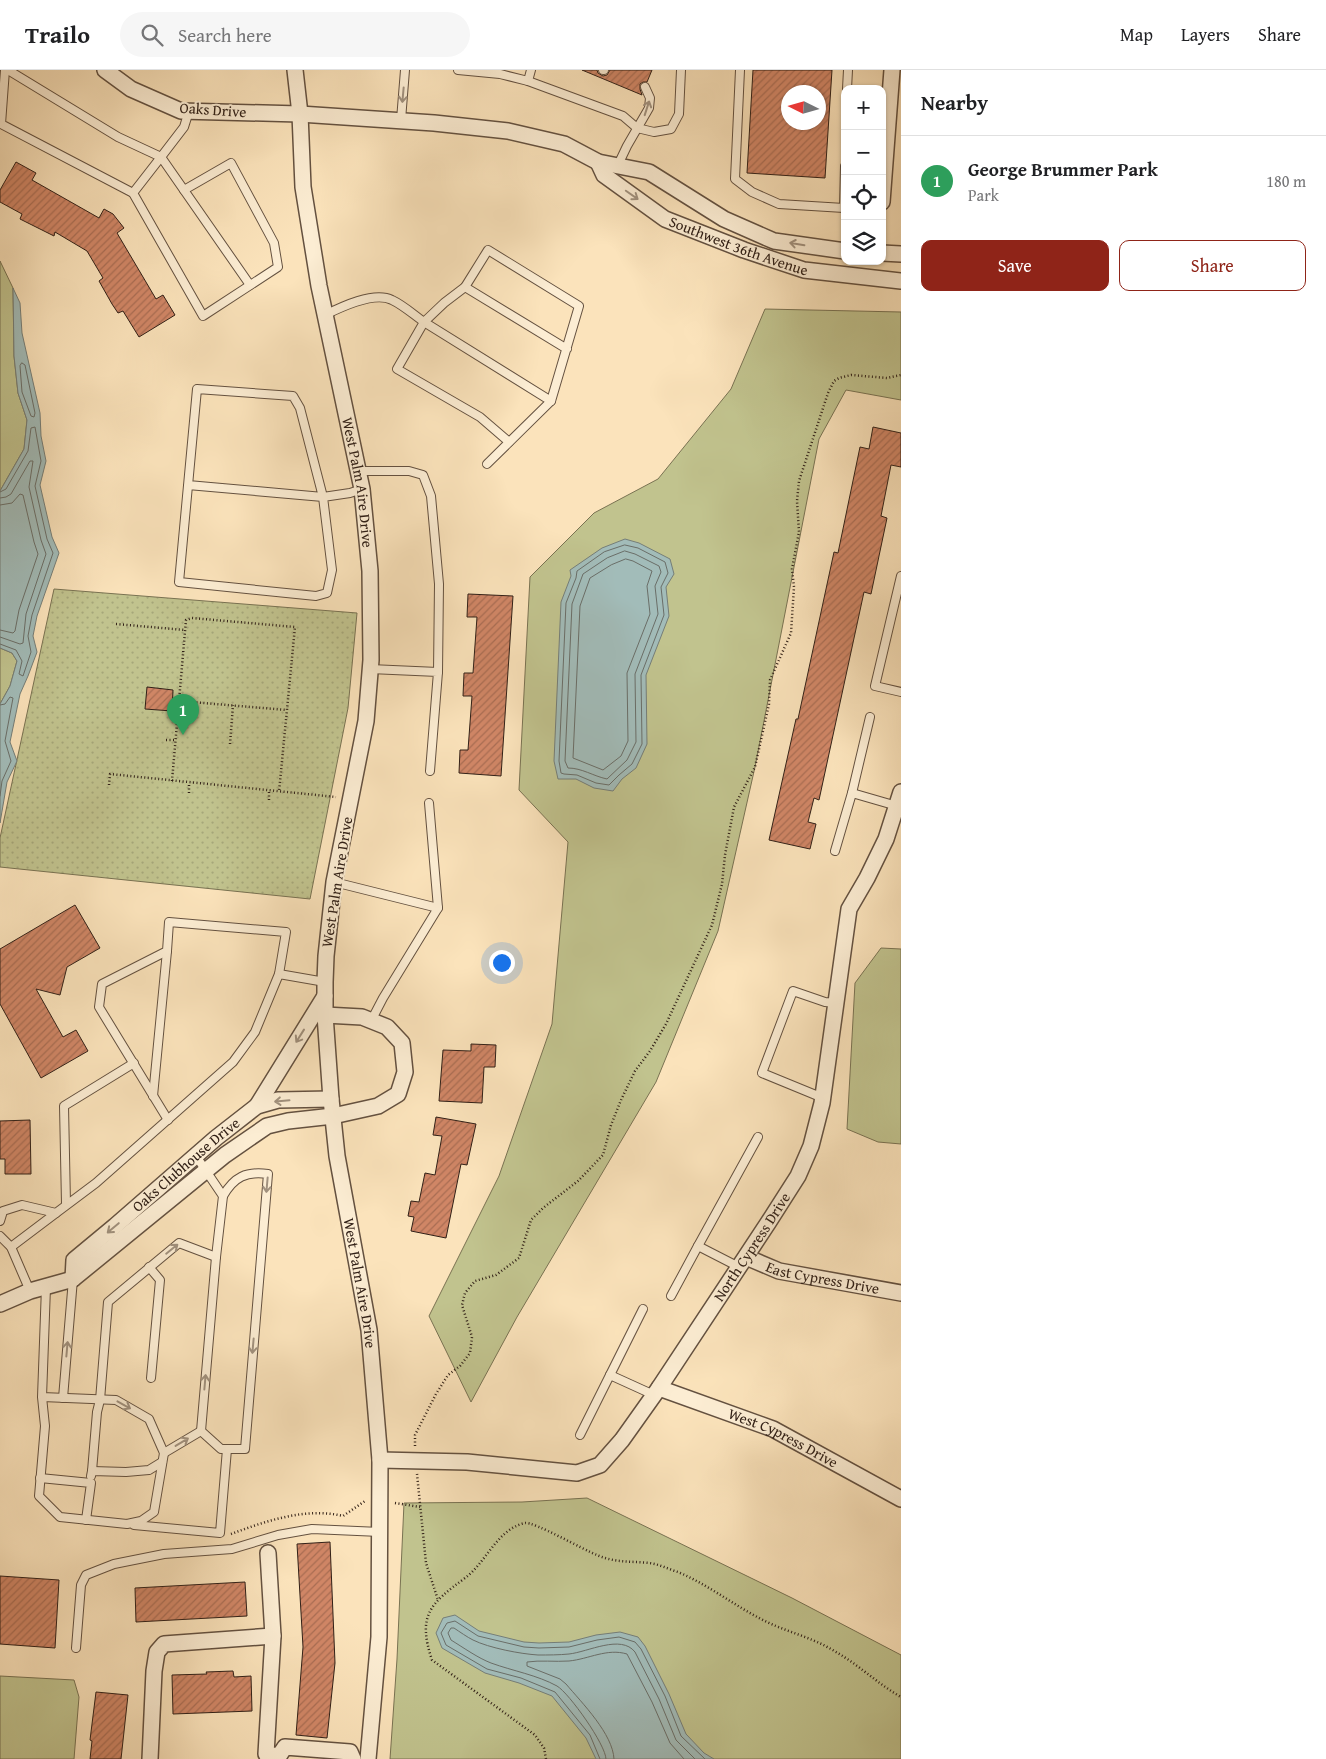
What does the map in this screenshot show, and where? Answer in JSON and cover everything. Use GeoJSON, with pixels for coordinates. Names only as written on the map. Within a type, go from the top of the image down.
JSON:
{"type":"FeatureCollection","features":[{"type":"Feature","properties":{"kind":"street","name":"Oaks Drive"},"geometry":{"type":"LineString","coordinates":[[105,70],[131,89],[181,111],[300,114]]}},
{"type":"Feature","properties":{"kind":"street","name":"West Palm Aire Drive"},"geometry":{"type":"LineString","coordinates":[[295,70],[300,114],[303,187],[325,315],[362,489],[370,571],[370,670],[366,721],[334,882],[326,956],[325,1015],[337,1156],[369,1330],[380,1460],[379,1637],[368,1759]]}},
{"type":"Feature","properties":{"kind":"street"},"geometry":{"type":"LineString","coordinates":[[885,175],[895,75]]}},
{"type":"Feature","properties":{"kind":"street","name":"Southwest 36th Avenue"},"geometry":{"type":"LineString","coordinates":[[300,114],[400,120],[508,131],[564,144],[598,162],[649,172],[724,219],[774,241],[841,250]]}},
{"type":"Feature","properties":{"kind":"street","name":"Southwest 36th Avenue"},"geometry":{"type":"LineString","coordinates":[[598,162],[604,175],[665,219],[744,250],[804,270],[901,281]]}},
{"type":"Feature","properties":{"kind":"street"},"geometry":{"type":"LineString","coordinates":[[886,253],[901,254]]}},
{"type":"Feature","properties":{"kind":"street"},"geometry":{"type":"LineString","coordinates":[[876,278],[878,265]]}},
{"type":"Feature","properties":{"kind":"street","name":"North Cypress Drive"},"geometry":{"type":"LineString","coordinates":[[380,1460],[467,1462],[577,1473],[600,1465],[622,1440],[657,1392],[798,1176],[811,1146],[823,1098],[849,909],[883,847],[899,806]]}},
{"type":"Feature","properties":{"kind":"street"},"geometry":{"type":"LineString","coordinates":[[257,1106],[326,988]]}},
{"type":"Feature","properties":{"kind":"street","name":"Oaks Clubhouse Drive"},"geometry":{"type":"LineString","coordinates":[[0,1304],[30,1291],[74,1279],[225,1155],[267,1126],[288,1121],[333,1116],[378,1106],[398,1094],[404,1072],[402,1043],[386,1027],[362,1017],[325,1015]]}},
{"type":"Feature","properties":{"kind":"street","name":"Oaks Clubhouse Drive"},"geometry":{"type":"LineString","coordinates":[[74,1279],[74,1260],[257,1106],[278,1100],[331,1098]]}},
{"type":"Feature","properties":{"kind":"street","name":"East Cypress Drive"},"geometry":{"type":"LineString","coordinates":[[742,1262],[901,1293]]}},
{"type":"Feature","properties":{"kind":"street","name":"West Cypress Drive"},"geometry":{"type":"LineString","coordinates":[[657,1392],[773,1429],[901,1500]]}},
{"type":"Feature","properties":{"kind":"street"},"geometry":{"type":"LineString","coordinates":[[268,1553],[273,1636],[272,1757]]}},
{"type":"Feature","properties":{"kind":"street"},"geometry":{"type":"LineString","coordinates":[[150,1759],[154,1671],[157,1652],[164,1644],[273,1636]]}},
{"type":"Feature","properties":{"kind":"street"},"geometry":{"type":"LineString","coordinates":[[272,1757],[284,1747],[350,1752],[353,1759]]}},
{"type":"Feature","properties":{"kind":"lane"},"geometry":{"type":"LineString","coordinates":[[184,190],[231,163],[274,243],[278,267],[202,316],[133,193],[1,124],[6,70],[118,137],[161,157],[250,285]]}},
{"type":"Feature","properties":{"kind":"lane"},"geometry":{"type":"LineString","coordinates":[[400,120],[404,70]]}},
{"type":"Feature","properties":{"kind":"lane"},"geometry":{"type":"LineString","coordinates":[[458,70],[500,74],[528,81],[623,116],[637,128],[654,132],[671,129],[679,114],[682,70]]}},
{"type":"Feature","properties":{"kind":"lane"},"geometry":{"type":"LineString","coordinates":[[528,81],[531,70]]}},
{"type":"Feature","properties":{"kind":"lane"},"geometry":{"type":"LineString","coordinates":[[740,70],[735,180],[752,192],[779,204],[844,208],[845,175]]}},
{"type":"Feature","properties":{"kind":"lane"},"geometry":{"type":"LineString","coordinates":[[847,85],[848,70]]}},
{"type":"Feature","properties":{"kind":"lane"},"geometry":{"type":"LineString","coordinates":[[610,180],[649,108],[650,98],[645,87]]}},
{"type":"Feature","properties":{"kind":"lane"},"geometry":{"type":"LineString","coordinates":[[133,193],[184,127],[189,111]]}},
{"type":"Feature","properties":{"kind":"lane"},"geometry":{"type":"LineString","coordinates":[[487,464],[551,401],[579,306],[488,250],[465,287],[424,322],[397,369],[480,417],[509,442]]}},
{"type":"Feature","properties":{"kind":"lane"},"geometry":{"type":"LineString","coordinates":[[465,287],[566,349]]}},
{"type":"Feature","properties":{"kind":"lane"},"geometry":{"type":"LineString","coordinates":[[325,315],[347,304],[370,298],[390,299],[551,401]]}},
{"type":"Feature","properties":{"kind":"lane"},"geometry":{"type":"LineString","coordinates":[[197,388],[293,396],[300,408],[323,497],[332,570],[327,593],[316,596],[179,582],[197,388]]}},
{"type":"Feature","properties":{"kind":"lane"},"geometry":{"type":"LineString","coordinates":[[358,471],[409,471],[423,475],[431,496],[440,584],[438,672],[430,771]]}},
{"type":"Feature","properties":{"kind":"lane"},"geometry":{"type":"LineString","coordinates":[[188,485],[323,497],[350,493],[362,489]]}},
{"type":"Feature","properties":{"kind":"lane"},"geometry":{"type":"LineString","coordinates":[[900,582],[875,686],[901,692]]}},
{"type":"Feature","properties":{"kind":"lane"},"geometry":{"type":"LineString","coordinates":[[370,670],[438,672]]}},
{"type":"Feature","properties":{"kind":"lane"},"geometry":{"type":"LineString","coordinates":[[835,851],[852,794],[870,717]]}},
{"type":"Feature","properties":{"kind":"lane"},"geometry":{"type":"LineString","coordinates":[[852,794],[899,806]]}},
{"type":"Feature","properties":{"kind":"lane"},"geometry":{"type":"LineString","coordinates":[[371,1021],[438,908],[429,803]]}},
{"type":"Feature","properties":{"kind":"lane"},"geometry":{"type":"LineString","coordinates":[[334,882],[438,908]]}},
{"type":"Feature","properties":{"kind":"lane"},"geometry":{"type":"LineString","coordinates":[[10,1247],[96,1183],[233,1062],[254,1032],[279,974],[286,932],[169,922],[153,1096]]}},
{"type":"Feature","properties":{"kind":"lane"},"geometry":{"type":"LineString","coordinates":[[167,952],[102,984],[99,1007],[168,1120]]}},
{"type":"Feature","properties":{"kind":"lane"},"geometry":{"type":"LineString","coordinates":[[279,974],[326,988]]}},
{"type":"Feature","properties":{"kind":"lane"},"geometry":{"type":"LineString","coordinates":[[823,1098],[762,1073],[793,992],[825,1002],[836,1003]]}},
{"type":"Feature","properties":{"kind":"lane"},"geometry":{"type":"LineString","coordinates":[[66,1204],[64,1106],[134,1064]]}},
{"type":"Feature","properties":{"kind":"lane"},"geometry":{"type":"LineString","coordinates":[[671,1296],[758,1137]]}},
{"type":"Feature","properties":{"kind":"lane"},"geometry":{"type":"LineString","coordinates":[[196,1156],[223,1196]]}},
{"type":"Feature","properties":{"kind":"lane"},"geometry":{"type":"LineString","coordinates":[[253,1172],[268,1174],[245,1449],[221,1449],[201,1431],[223,1196],[230,1183],[253,1172]]}},
{"type":"Feature","properties":{"kind":"lane"},"geometry":{"type":"LineString","coordinates":[[0,1221],[3,1211],[22,1204],[56,1213]]}},
{"type":"Feature","properties":{"kind":"lane"},"geometry":{"type":"LineString","coordinates":[[0,1236],[10,1247],[30,1291]]}},
{"type":"Feature","properties":{"kind":"lane"},"geometry":{"type":"LineString","coordinates":[[86,1520],[97,1412],[100,1400],[108,1302],[179,1243],[216,1257]]}},
{"type":"Feature","properties":{"kind":"lane"},"geometry":{"type":"LineString","coordinates":[[698,1246],[742,1262]]}},
{"type":"Feature","properties":{"kind":"lane"},"geometry":{"type":"LineString","coordinates":[[149,1267],[160,1280],[151,1378]]}},
{"type":"Feature","properties":{"kind":"lane"},"geometry":{"type":"LineString","coordinates":[[63,1398],[74,1279]]}},
{"type":"Feature","properties":{"kind":"lane"},"geometry":{"type":"LineString","coordinates":[[46,1287],[42,1397],[45,1426],[39,1496],[60,1517],[220,1533],[228,1449]]}},
{"type":"Feature","properties":{"kind":"lane"},"geometry":{"type":"LineString","coordinates":[[580,1435],[643,1309]]}},
{"type":"Feature","properties":{"kind":"lane"},"geometry":{"type":"LineString","coordinates":[[610,1374],[657,1392]]}},
{"type":"Feature","properties":{"kind":"lane"},"geometry":{"type":"LineString","coordinates":[[42,1397],[116,1400],[149,1419],[164,1453],[154,1512],[141,1521],[127,1524]]}},
{"type":"Feature","properties":{"kind":"lane"},"geometry":{"type":"LineString","coordinates":[[164,1453],[201,1431]]}},
{"type":"Feature","properties":{"kind":"lane"},"geometry":{"type":"LineString","coordinates":[[92,1471],[126,1472],[149,1470],[162,1462]]}},
{"type":"Feature","properties":{"kind":"lane"},"geometry":{"type":"LineString","coordinates":[[40,1478],[91,1483]]}},
{"type":"Feature","properties":{"kind":"lane"},"geometry":{"type":"LineString","coordinates":[[76,1648],[81,1585],[86,1575],[100,1568],[164,1554],[232,1549],[278,1535],[312,1529],[380,1532]]}},
{"type":"Feature","properties":{"kind":"path"},"geometry":{"type":"LineString","coordinates":[[438,1600],[426,1563],[415,1461],[415,1435],[448,1374],[460,1366],[470,1353],[472,1337],[462,1305],[465,1293],[475,1282],[496,1275],[518,1258],[532,1220],[543,1208],[578,1181],[604,1155],[611,1125],[621,1100],[635,1071],[650,1051],[666,1024],[712,925],[722,884],[725,855],[734,807],[755,767],[769,704],[770,680],[791,633],[794,587],[792,569],[799,532],[797,501],[799,481],[828,392],[834,381],[851,374],[887,378],[901,375]]}},
{"type":"Feature","properties":{"kind":"path"},"geometry":{"type":"LineString","coordinates":[[172,781],[186,620],[192,618],[295,628],[280,792]]}},
{"type":"Feature","properties":{"kind":"path"},"geometry":{"type":"LineString","coordinates":[[116,624],[185,630]]}},
{"type":"Feature","properties":{"kind":"path"},"geometry":{"type":"LineString","coordinates":[[179,701],[287,710]]}},
{"type":"Feature","properties":{"kind":"path"},"geometry":{"type":"LineString","coordinates":[[230,744],[233,706]]}},
{"type":"Feature","properties":{"kind":"path"},"geometry":{"type":"LineString","coordinates":[[166,740],[176,740]]}},
{"type":"Feature","properties":{"kind":"path"},"geometry":{"type":"LineString","coordinates":[[109,785],[110,774],[350,799]]}},
{"type":"Feature","properties":{"kind":"path"},"geometry":{"type":"LineString","coordinates":[[189,783],[189,793]]}},
{"type":"Feature","properties":{"kind":"path"},"geometry":{"type":"LineString","coordinates":[[269,791],[269,800]]}},
{"type":"Feature","properties":{"kind":"path"},"geometry":{"type":"LineString","coordinates":[[220,1533],[228,1535],[287,1516],[330,1513],[343,1516],[368,1499],[420,1507]]}},
{"type":"Feature","properties":{"kind":"path"},"geometry":{"type":"LineString","coordinates":[[546,1759],[544,1748],[535,1735],[432,1660],[426,1642],[428,1614],[438,1600],[468,1576],[501,1537],[519,1525],[528,1522],[598,1556],[614,1561],[648,1563],[680,1574],[769,1623],[822,1643],[849,1660],[888,1690],[901,1697]]}},
{"type":"Feature","properties":{"kind":"green space"},"geometry":{"type":"Polygon","coordinates":[[[0,261],[13,288],[14,356],[18,393],[27,420],[24,449],[0,491],[0,261]]]}},
{"type":"Feature","properties":{"kind":"green space"},"geometry":{"type":"Polygon","coordinates":[[[765,309],[901,312],[901,400],[846,390],[819,439],[755,767],[718,931],[656,1082],[517,1317],[471,1402],[429,1316],[499,1176],[552,1024],[568,842],[519,790],[530,577],[594,513],[658,479],[731,389],[765,309]]]}},
{"type":"Feature","properties":{"kind":"green space"},"geometry":{"type":"Polygon","coordinates":[[[54,589],[357,613],[348,708],[310,899],[0,867],[0,838],[54,589]]]}},
{"type":"Feature","properties":{"kind":"green space"},"geometry":{"type":"Polygon","coordinates":[[[0,648],[12,653],[17,661],[10,686],[0,704],[0,648]]]}},
{"type":"Feature","properties":{"kind":"green space"},"geometry":{"type":"Polygon","coordinates":[[[881,948],[901,949],[901,1144],[878,1142],[847,1129],[855,983],[881,948]]]}},
{"type":"Feature","properties":{"kind":"green space"},"geometry":{"type":"Polygon","coordinates":[[[587,1498],[792,1598],[901,1655],[901,1759],[390,1759],[397,1659],[404,1503],[522,1502],[587,1498]]]}},
{"type":"Feature","properties":{"kind":"green space"},"geometry":{"type":"Polygon","coordinates":[[[0,1676],[74,1680],[79,1697],[74,1759],[0,1759],[0,1676]]]}},
{"type":"Feature","properties":{"kind":"water"},"geometry":{"type":"Polygon","coordinates":[[[13,288],[20,303],[22,333],[40,413],[41,436],[46,461],[40,485],[52,537],[59,553],[37,616],[33,636],[37,652],[20,694],[10,742],[17,761],[7,782],[0,823],[0,704],[10,686],[17,661],[12,653],[0,648],[0,491],[24,449],[27,420],[18,393],[14,356],[13,288]]]}},
{"type":"Feature","properties":{"kind":"water"},"geometry":{"type":"Polygon","coordinates":[[[625,539],[639,543],[670,559],[674,574],[666,587],[669,616],[646,675],[647,744],[636,768],[622,779],[613,791],[594,788],[576,779],[558,779],[554,761],[561,602],[571,576],[570,570],[602,548],[625,539]]]}},
{"type":"Feature","properties":{"kind":"water"},"geometry":{"type":"Polygon","coordinates":[[[455,1615],[479,1631],[524,1642],[569,1642],[596,1635],[620,1632],[638,1637],[645,1646],[669,1694],[686,1734],[704,1753],[714,1759],[596,1759],[586,1738],[552,1696],[519,1683],[485,1673],[442,1648],[436,1633],[443,1618],[455,1615]]]}},
{"type":"Feature","properties":{"kind":"building"},"geometry":{"type":"Polygon","coordinates":[[[582,70],[597,70],[603,76],[607,75],[610,70],[652,70],[647,82],[640,84],[642,95],[582,70]]]}},
{"type":"Feature","properties":{"kind":"building"},"geometry":{"type":"Polygon","coordinates":[[[753,70],[832,70],[825,178],[747,173],[753,70]]]}},
{"type":"Feature","properties":{"kind":"building"},"geometry":{"type":"Polygon","coordinates":[[[16,162],[36,173],[32,180],[99,218],[104,209],[113,214],[124,228],[117,233],[156,299],[163,295],[175,315],[139,337],[123,311],[118,313],[112,304],[99,281],[103,278],[87,251],[55,232],[54,236],[20,219],[22,214],[0,202],[0,190],[16,162]]]}},
{"type":"Feature","properties":{"kind":"building"},"geometry":{"type":"Polygon","coordinates":[[[873,427],[901,433],[901,467],[891,465],[881,516],[887,518],[871,594],[864,592],[819,800],[814,798],[808,822],[816,824],[810,849],[769,840],[796,719],[798,719],[834,552],[838,553],[860,447],[869,449],[873,427]]]}},
{"type":"Feature","properties":{"kind":"building"},"geometry":{"type":"Polygon","coordinates":[[[468,594],[513,596],[501,776],[459,773],[460,750],[468,750],[472,696],[463,696],[464,673],[473,673],[477,617],[467,617],[468,594]]]}},
{"type":"Feature","properties":{"kind":"building"},"geometry":{"type":"Polygon","coordinates":[[[147,687],[173,690],[172,711],[145,709],[147,687]]]}},
{"type":"Feature","properties":{"kind":"building"},"geometry":{"type":"Polygon","coordinates":[[[75,905],[100,948],[67,967],[60,995],[36,989],[63,1037],[76,1030],[88,1051],[41,1078],[0,1004],[0,949],[75,905]]]}},
{"type":"Feature","properties":{"kind":"building"},"geometry":{"type":"Polygon","coordinates":[[[471,1044],[496,1045],[495,1067],[484,1067],[482,1103],[439,1101],[443,1050],[471,1051],[471,1044]]]}},
{"type":"Feature","properties":{"kind":"building"},"geometry":{"type":"Polygon","coordinates":[[[436,1117],[476,1124],[467,1165],[461,1164],[446,1238],[411,1231],[414,1217],[408,1216],[411,1201],[419,1202],[425,1173],[435,1175],[442,1136],[433,1135],[436,1117]]]}},
{"type":"Feature","properties":{"kind":"building"},"geometry":{"type":"Polygon","coordinates":[[[30,1120],[31,1174],[5,1174],[5,1159],[0,1159],[0,1121],[30,1120]]]}},
{"type":"Feature","properties":{"kind":"building"},"geometry":{"type":"Polygon","coordinates":[[[330,1542],[335,1663],[327,1738],[296,1735],[303,1647],[297,1544],[330,1542]]]}},
{"type":"Feature","properties":{"kind":"building"},"geometry":{"type":"Polygon","coordinates":[[[0,1576],[59,1580],[55,1648],[0,1644],[0,1576]]]}},
{"type":"Feature","properties":{"kind":"building"},"geometry":{"type":"Polygon","coordinates":[[[245,1582],[247,1616],[136,1622],[135,1588],[245,1582]]]}},
{"type":"Feature","properties":{"kind":"building"},"geometry":{"type":"Polygon","coordinates":[[[233,1671],[234,1677],[251,1676],[252,1711],[173,1714],[172,1675],[233,1671]]]}},
{"type":"Feature","properties":{"kind":"building"},"geometry":{"type":"Polygon","coordinates":[[[96,1692],[128,1695],[121,1759],[90,1759],[92,1741],[90,1740],[96,1692]]]}},
{"type":"Feature","properties":{"kind":"place","name":"George Brummer Park"},"geometry":{"type":"Point","coordinates":[183,735]}}]}
